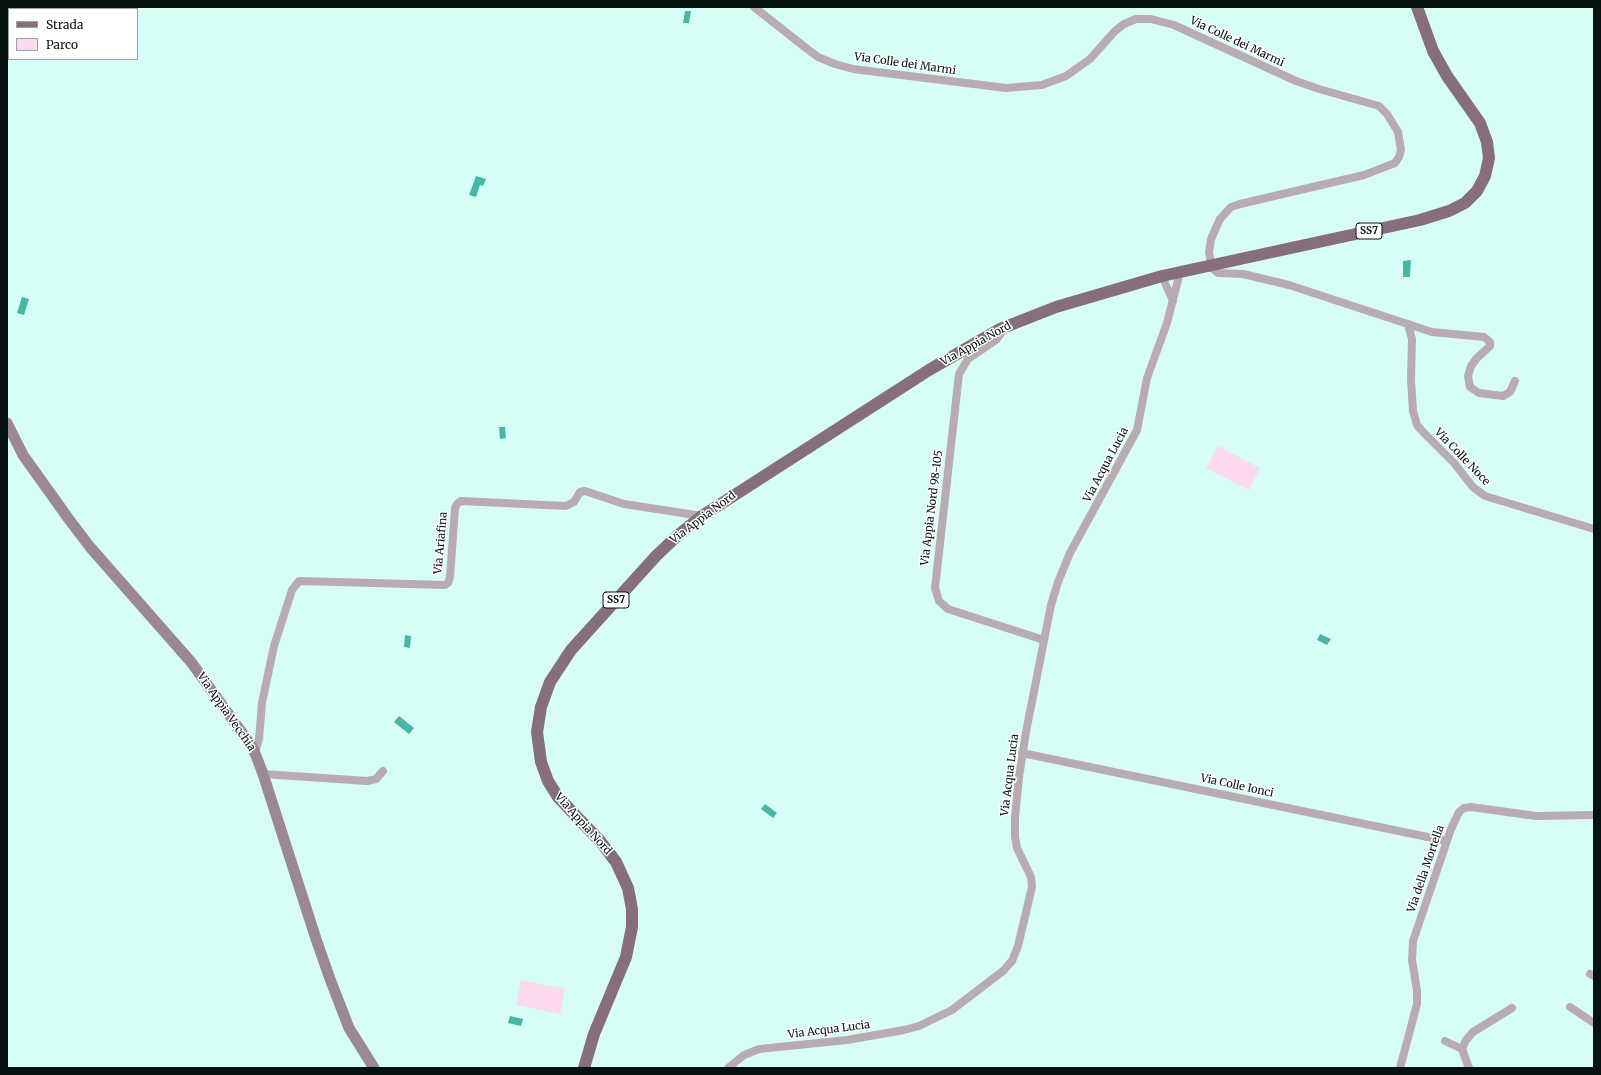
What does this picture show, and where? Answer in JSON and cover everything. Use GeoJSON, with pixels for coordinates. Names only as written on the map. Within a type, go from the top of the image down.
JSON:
{"type":"FeatureCollection","features":[{"type":"Feature","properties":{"kind":"main road","name":"SS7"},"geometry":{"type":"LineString","coordinates":[[1162,276],[1434,216],[1457,208],[1475,194],[1482,183],[1488,166],[1488,150],[1485,135],[1476,118],[1436,56],[1424,30],[1417,7]]}},
{"type":"Feature","properties":{"kind":"main road","name":"Via Appia Nord"},"geometry":{"type":"LineString","coordinates":[[584,1068],[594,1034],[626,957],[632,927],[632,904],[627,883],[616,862],[595,836],[563,803],[548,782],[541,762],[538,727],[539,712],[546,690],[554,674],[581,638],[660,552],[679,534],[702,516],[928,370],[1007,325],[1056,307],[1162,276]]}},
{"type":"Feature","properties":{"kind":"main road","name":"Via Appia Vecchia"},"geometry":{"type":"LineString","coordinates":[[7,423],[20,450],[68,518],[87,542],[189,659],[241,730],[255,753],[330,979],[349,1028],[374,1068]]}},
{"type":"Feature","properties":{"kind":"street","name":"Via Colle dei Marmi"},"geometry":{"type":"LineString","coordinates":[[754,7],[818,57],[834,64],[852,69],[1006,88],[1042,85],[1066,76],[1090,59],[1120,26],[1132,20],[1152,19],[1174,25],[1296,81],[1319,90],[1374,104],[1386,112],[1394,123],[1400,138],[1400,155],[1395,163],[1364,175],[1231,207],[1222,217],[1212,235],[1209,250],[1211,265]]}},
{"type":"Feature","properties":{"kind":"street"},"geometry":{"type":"LineString","coordinates":[[1211,265],[1213,270],[1218,272],[1243,274],[1289,285],[1436,333],[1478,336],[1489,340],[1489,348],[1474,361],[1468,373],[1469,384],[1476,392],[1486,395],[1506,395],[1512,389],[1514,381]]}},
{"type":"Feature","properties":{"kind":"street","name":"Via Acqua Lucia"},"geometry":{"type":"LineString","coordinates":[[728,1068],[744,1055],[760,1049],[847,1040],[919,1026],[952,1010],[1007,967],[1016,953],[1032,887],[1031,876],[1017,848],[1015,836],[1022,753],[1054,593],[1064,565],[1137,430],[1147,378],[1164,334],[1180,272]]}},
{"type":"Feature","properties":{"kind":"street"},"geometry":{"type":"LineString","coordinates":[[1162,276],[1173,301]]}},
{"type":"Feature","properties":{"kind":"street","name":"Via Colle Noce"},"geometry":{"type":"LineString","coordinates":[[1408,324],[1412,340],[1411,380],[1413,411],[1417,425],[1424,434],[1454,463],[1474,487],[1482,494],[1594,529]]}},
{"type":"Feature","properties":{"kind":"street","name":"Via Appia Nord 98-105"},"geometry":{"type":"LineString","coordinates":[[1007,325],[996,340],[968,359],[959,374],[934,588],[939,601],[948,609],[1044,640]]}},
{"type":"Feature","properties":{"kind":"street","name":"Via Ariafina"},"geometry":{"type":"LineString","coordinates":[[255,753],[259,739],[262,703],[274,646],[292,590],[299,581],[445,585],[448,583],[450,577],[455,508],[461,501],[566,506],[574,502],[580,492],[585,491],[624,504],[702,516]]}},
{"type":"Feature","properties":{"kind":"street","name":"Via Colle Ionci"},"geometry":{"type":"LineString","coordinates":[[1022,753],[1447,841]]}},
{"type":"Feature","properties":{"kind":"street"},"geometry":{"type":"LineString","coordinates":[[263,774],[367,782],[376,778],[384,771]]}},
{"type":"Feature","properties":{"kind":"street","name":"Via della Mortella"},"geometry":{"type":"LineString","coordinates":[[1400,1068],[1417,1004],[1412,960],[1414,941],[1456,816],[1466,807],[1484,808],[1536,816],[1594,815]]}},
{"type":"Feature","properties":{"kind":"street"},"geometry":{"type":"LineString","coordinates":[[1570,1007],[1594,1023]]}},
{"type":"Feature","properties":{"kind":"street"},"geometry":{"type":"LineString","coordinates":[[1469,1068],[1462,1049],[1466,1040],[1473,1032],[1512,1008]]}},
{"type":"Feature","properties":{"kind":"street"},"geometry":{"type":"LineString","coordinates":[[1445,1041],[1462,1049]]}},
{"type":"Feature","properties":{"kind":"green space"},"geometry":{"type":"Polygon","coordinates":[[[1218,446],[1260,468],[1249,490],[1206,468],[1218,446]]]}},
{"type":"Feature","properties":{"kind":"green space"},"geometry":{"type":"Polygon","coordinates":[[[521,980],[565,989],[560,1014],[516,1005],[521,980]]]}},
{"type":"Feature","properties":{"kind":"shaded area"},"geometry":{"type":"Polygon","coordinates":[[[685,11],[691,11],[689,23],[683,23],[685,11]]]}},
{"type":"Feature","properties":{"kind":"shaded area"},"geometry":{"type":"Polygon","coordinates":[[[476,176],[486,179],[483,186],[480,185],[476,197],[469,195],[476,176]]]}},
{"type":"Feature","properties":{"kind":"shaded area"},"geometry":{"type":"Polygon","coordinates":[[[1411,260],[1410,277],[1403,277],[1403,261],[1411,260]]]}},
{"type":"Feature","properties":{"kind":"shaded area"},"geometry":{"type":"Polygon","coordinates":[[[22,297],[29,299],[24,315],[17,313],[22,297]]]}},
{"type":"Feature","properties":{"kind":"shaded area"},"geometry":{"type":"Polygon","coordinates":[[[499,427],[505,427],[506,438],[500,439],[499,427]]]}},
{"type":"Feature","properties":{"kind":"shaded area"},"geometry":{"type":"Polygon","coordinates":[[[1320,634],[1331,639],[1327,645],[1317,640],[1320,634]]]}},
{"type":"Feature","properties":{"kind":"shaded area"},"geometry":{"type":"Polygon","coordinates":[[[405,635],[411,636],[410,648],[404,647],[405,635]]]}},
{"type":"Feature","properties":{"kind":"shaded area"},"geometry":{"type":"Polygon","coordinates":[[[399,716],[414,728],[409,734],[394,722],[399,716]]]}},
{"type":"Feature","properties":{"kind":"shaded area"},"geometry":{"type":"Polygon","coordinates":[[[765,804],[777,813],[773,818],[761,809],[765,804]]]}},
{"type":"Feature","properties":{"kind":"shaded area"},"geometry":{"type":"Polygon","coordinates":[[[510,1016],[523,1019],[521,1026],[508,1023],[510,1016]]]}}]}
